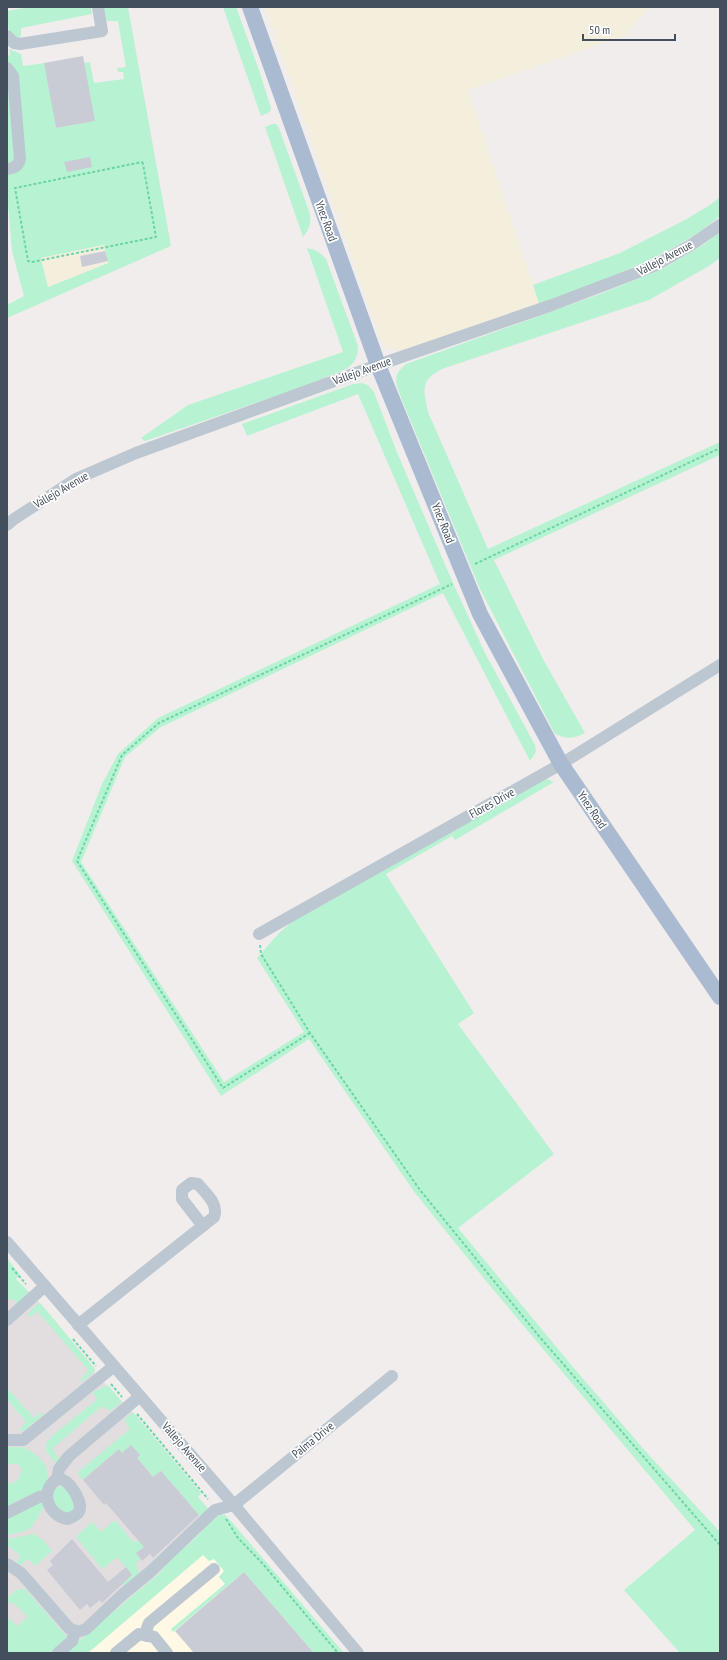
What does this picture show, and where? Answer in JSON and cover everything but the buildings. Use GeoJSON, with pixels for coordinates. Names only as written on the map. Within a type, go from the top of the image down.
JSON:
{"type":"FeatureCollection","features":[{"type":"Feature","properties":{"kind":"main road","name":"Ynez Road"},"geometry":{"type":"LineString","coordinates":[[250,7],[378,365],[480,614],[561,764],[720,997]]}},
{"type":"Feature","properties":{"kind":"street"},"geometry":{"type":"LineString","coordinates":[[7,36],[14,43],[20,44],[102,31],[98,7]]}},
{"type":"Feature","properties":{"kind":"street"},"geometry":{"type":"LineString","coordinates":[[7,68],[13,76],[20,159],[14,168],[7,169]]}},
{"type":"Feature","properties":{"kind":"street","name":"Vallejo Avenue"},"geometry":{"type":"LineString","coordinates":[[7,525],[76,479],[136,453],[378,365],[552,305],[648,268],[691,245],[720,225]]}},
{"type":"Feature","properties":{"kind":"street","name":"Flores Drive"},"geometry":{"type":"LineString","coordinates":[[259,934],[561,764],[720,665]]}},
{"type":"Feature","properties":{"kind":"street"},"geometry":{"type":"LineString","coordinates":[[78,1325],[203,1226]]}},
{"type":"Feature","properties":{"kind":"street","name":"Vallejo Avenue"},"geometry":{"type":"LineString","coordinates":[[9,1248],[45,1286],[234,1505],[358,1653]]}},
{"type":"Feature","properties":{"kind":"street"},"geometry":{"type":"LineString","coordinates":[[7,1320],[45,1286]]}},
{"type":"Feature","properties":{"kind":"street"},"geometry":{"type":"LineString","coordinates":[[7,1440],[23,1440],[114,1366]]}},
{"type":"Feature","properties":{"kind":"street","name":"Palma Drive"},"geometry":{"type":"LineString","coordinates":[[234,1505],[392,1376]]}},
{"type":"Feature","properties":{"kind":"street"},"geometry":{"type":"LineString","coordinates":[[57,1479],[68,1483],[77,1494],[80,1509],[78,1513],[66,1519],[62,1518],[48,1506],[49,1488],[57,1479],[59,1469],[69,1456],[140,1396]]}},
{"type":"Feature","properties":{"kind":"street"},"geometry":{"type":"LineString","coordinates":[[7,1513],[39,1497],[48,1496]]}},
{"type":"Feature","properties":{"kind":"street"},"geometry":{"type":"LineString","coordinates":[[7,1564],[21,1574],[66,1625],[75,1632],[80,1632],[86,1629],[205,1519],[218,1510],[234,1505]]}},
{"type":"Feature","properties":{"kind":"street"},"geometry":{"type":"LineString","coordinates":[[147,1636],[147,1628],[149,1623],[214,1569]]}},
{"type":"Feature","properties":{"kind":"street"},"geometry":{"type":"LineString","coordinates":[[58,1653],[69,1644],[75,1632]]}},
{"type":"Feature","properties":{"kind":"street"},"geometry":{"type":"LineString","coordinates":[[116,1653],[139,1634],[154,1637],[167,1653]]}},
{"type":"Feature","properties":{"kind":"path"},"geometry":{"type":"LineString","coordinates":[[138,163],[143,164],[156,237],[32,262],[28,261],[24,245],[15,188],[138,163]]}},
{"type":"Feature","properties":{"kind":"path"},"geometry":{"type":"LineString","coordinates":[[310,1033],[223,1088],[76,861],[122,755],[159,723],[453,583],[464,574],[470,566],[504,549],[720,448]]}},
{"type":"Feature","properties":{"kind":"path"},"geometry":{"type":"LineString","coordinates":[[259,934],[261,954],[310,1033],[420,1190],[538,1335],[720,1545]]}},
{"type":"Feature","properties":{"kind":"path"},"geometry":{"type":"LineString","coordinates":[[11,1267],[36,1294]]}},
{"type":"Feature","properties":{"kind":"path"},"geometry":{"type":"LineString","coordinates":[[70,1336],[218,1510],[238,1538],[263,1564],[338,1653]]}},
{"type":"Feature","properties":{"kind":"shaded area"},"geometry":{"type":"Polygon","coordinates":[[[7,1286],[28,1291],[41,1304],[95,1369],[94,1372],[133,1413],[201,1493],[198,1497],[212,1513],[206,1525],[160,1573],[64,1653],[7,1653],[7,1286]]]}},
{"type":"Feature","properties":{"kind":"shaded area"},"geometry":{"type":"Polygon","coordinates":[[[225,1515],[344,1653],[64,1653],[160,1573],[225,1515]]]}},
{"type":"Feature","properties":{"kind":"green space"},"geometry":{"type":"Polygon","coordinates":[[[30,7],[91,7],[92,14],[21,28],[21,35],[19,38],[14,37],[9,32],[7,11],[30,7]]]}},
{"type":"Feature","properties":{"kind":"green space"},"geometry":{"type":"Polygon","coordinates":[[[104,7],[128,7],[171,246],[7,318],[7,305],[24,296],[12,251],[7,191],[7,55],[10,56],[9,49],[21,54],[23,66],[45,63],[56,128],[94,121],[84,63],[90,62],[94,83],[124,79],[123,72],[118,72],[117,68],[126,67],[118,21],[107,21],[104,7]],[[104,245],[41,258],[48,287],[108,263],[104,245]]]}},
{"type":"Feature","properties":{"kind":"green space"},"geometry":{"type":"Polygon","coordinates":[[[223,7],[236,7],[259,70],[271,108],[270,112],[261,116],[223,7]]]}},
{"type":"Feature","properties":{"kind":"green space"},"geometry":{"type":"Polygon","coordinates":[[[276,124],[279,128],[310,214],[309,227],[303,237],[265,127],[276,124]]]}},
{"type":"Feature","properties":{"kind":"green space"},"geometry":{"type":"Polygon","coordinates":[[[720,197],[720,216],[701,231],[634,267],[539,304],[533,285],[620,253],[685,220],[720,197]]]}},
{"type":"Feature","properties":{"kind":"green space"},"geometry":{"type":"Polygon","coordinates":[[[720,232],[720,258],[709,266],[649,300],[442,369],[435,373],[426,382],[425,398],[428,412],[488,549],[720,442],[720,455],[494,560],[543,659],[585,733],[574,737],[559,736],[555,734],[480,589],[402,400],[396,380],[398,372],[406,364],[600,294],[660,270],[703,245],[720,232]]]}},
{"type":"Feature","properties":{"kind":"green space"},"geometry":{"type":"Polygon","coordinates":[[[307,248],[318,252],[326,259],[358,346],[357,357],[352,364],[346,369],[299,388],[145,441],[141,438],[188,405],[343,352],[307,248]]]}},
{"type":"Feature","properties":{"kind":"green space"},"geometry":{"type":"Polygon","coordinates":[[[362,383],[368,385],[374,392],[396,450],[453,583],[485,653],[535,745],[536,752],[530,761],[443,593],[161,727],[125,757],[81,862],[224,1082],[304,1032],[257,958],[279,933],[294,920],[539,781],[547,779],[554,782],[455,840],[452,836],[386,874],[474,1013],[458,1024],[554,1154],[458,1228],[573,1367],[648,1454],[720,1532],[720,1653],[680,1653],[624,1590],[695,1530],[486,1281],[415,1193],[309,1039],[221,1096],[72,861],[102,784],[118,754],[158,718],[440,584],[358,394],[247,436],[242,424],[353,384],[362,383]]]}},
{"type":"Feature","properties":{"kind":"green space"},"geometry":{"type":"Polygon","coordinates":[[[7,1258],[20,1275],[16,1279],[28,1291],[28,1295],[17,1303],[13,1299],[9,1299],[7,1301],[7,1258]]]}},
{"type":"Feature","properties":{"kind":"green space"},"geometry":{"type":"Polygon","coordinates":[[[38,1303],[41,1304],[95,1369],[94,1372],[82,1382],[81,1378],[89,1371],[37,1311],[31,1317],[27,1315],[38,1303]]]}},
{"type":"Feature","properties":{"kind":"green space"},"geometry":{"type":"Polygon","coordinates":[[[108,1385],[122,1402],[110,1411],[102,1406],[53,1448],[60,1460],[56,1463],[46,1451],[46,1444],[52,1436],[97,1399],[92,1392],[108,1385]]]}},
{"type":"Feature","properties":{"kind":"green space"},"geometry":{"type":"Polygon","coordinates":[[[7,1388],[34,1418],[41,1413],[44,1414],[24,1431],[21,1431],[20,1429],[26,1422],[7,1399],[7,1388]]]}},
{"type":"Feature","properties":{"kind":"green space"},"geometry":{"type":"Polygon","coordinates":[[[133,1412],[201,1493],[198,1497],[209,1510],[202,1518],[161,1471],[154,1477],[137,1458],[140,1455],[131,1445],[122,1453],[119,1449],[83,1480],[77,1473],[130,1429],[124,1420],[133,1412]]]}},
{"type":"Feature","properties":{"kind":"green space"},"geometry":{"type":"Polygon","coordinates":[[[7,1447],[23,1447],[31,1451],[45,1466],[48,1471],[48,1477],[46,1483],[40,1491],[7,1507],[7,1479],[10,1484],[18,1480],[22,1469],[17,1464],[7,1464],[7,1447]]]}},
{"type":"Feature","properties":{"kind":"green space"},"geometry":{"type":"Polygon","coordinates":[[[61,1486],[66,1489],[78,1510],[62,1516],[52,1498],[55,1489],[61,1486]]]}},
{"type":"Feature","properties":{"kind":"green space"},"geometry":{"type":"Polygon","coordinates":[[[40,1500],[44,1500],[44,1507],[31,1528],[7,1535],[7,1519],[40,1500]]]}},
{"type":"Feature","properties":{"kind":"green space"},"geometry":{"type":"Polygon","coordinates":[[[220,1514],[225,1515],[231,1521],[344,1653],[314,1653],[244,1572],[173,1632],[171,1629],[225,1584],[219,1577],[224,1571],[214,1559],[209,1561],[203,1555],[88,1653],[64,1653],[160,1573],[170,1560],[220,1514]]]}},
{"type":"Feature","properties":{"kind":"green space"},"geometry":{"type":"Polygon","coordinates":[[[115,1520],[134,1543],[138,1540],[144,1547],[136,1553],[140,1558],[136,1564],[139,1573],[127,1584],[123,1585],[122,1584],[132,1575],[117,1557],[102,1569],[76,1537],[92,1522],[101,1532],[115,1520]]]}},
{"type":"Feature","properties":{"kind":"green space"},"geometry":{"type":"Polygon","coordinates":[[[34,1534],[44,1541],[52,1551],[35,1566],[29,1560],[26,1560],[21,1565],[16,1564],[20,1555],[7,1545],[7,1539],[34,1534]]]}},
{"type":"Feature","properties":{"kind":"green space"},"geometry":{"type":"Polygon","coordinates":[[[16,1590],[26,1590],[67,1638],[50,1653],[7,1653],[7,1617],[17,1626],[28,1617],[15,1604],[8,1602],[7,1599],[16,1590]]]}},
{"type":"Feature","properties":{"kind":"sand"},"geometry":{"type":"Polygon","coordinates":[[[265,7],[649,7],[626,35],[468,90],[539,304],[402,350],[391,349],[384,344],[380,338],[265,7]]]}},
{"type":"Feature","properties":{"kind":"sand"},"geometry":{"type":"Polygon","coordinates":[[[104,245],[105,251],[80,256],[82,267],[108,261],[108,263],[48,287],[41,258],[104,245]]]}}]}
